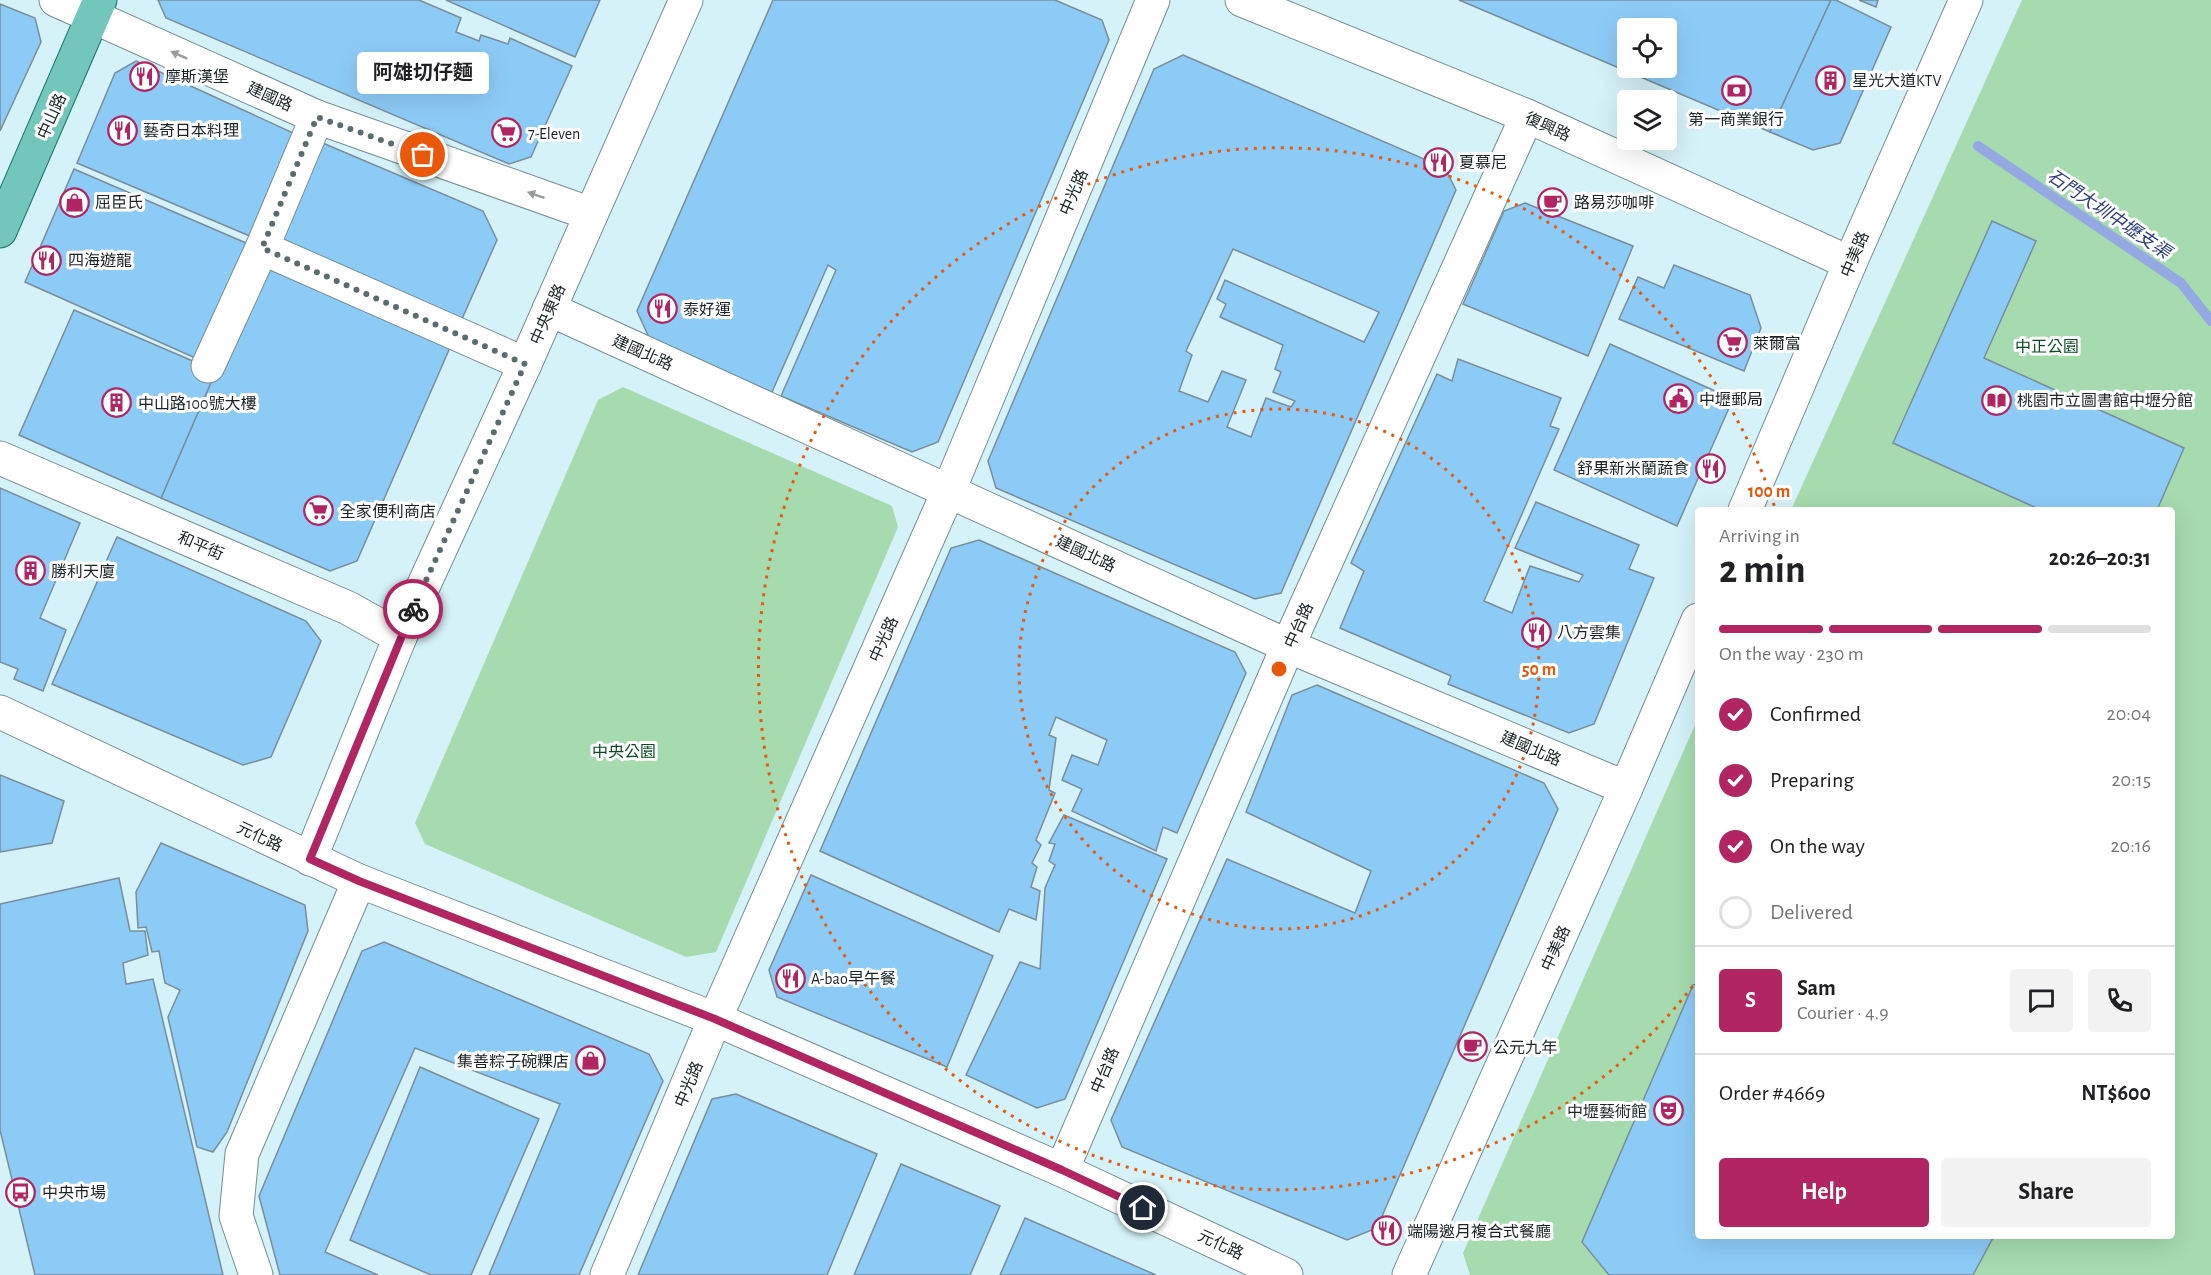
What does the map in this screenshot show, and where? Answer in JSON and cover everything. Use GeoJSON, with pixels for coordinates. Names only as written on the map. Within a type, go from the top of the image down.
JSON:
{"type":"FeatureCollection","features":[{"type":"Feature","properties":{"kind":"main road","name":"中山路"},"geometry":{"type":"LineString","coordinates":[[0,231],[97,8]]}},
{"type":"Feature","properties":{"kind":"street","name":"建國路"},"geometry":{"type":"LineString","coordinates":[[56,0],[97,8],[317,117],[591,214]]}},
{"type":"Feature","properties":{"kind":"street","name":"中央東路"},"geometry":{"type":"LineString","coordinates":[[310,859],[400,637],[525,364],[686,0]]}},
{"type":"Feature","properties":{"kind":"street","name":"中光路"},"geometry":{"type":"LineString","coordinates":[[607,1275],[715,1019],[949,490],[1153,0]]}},
{"type":"Feature","properties":{"kind":"street","name":"復興路"},"geometry":{"type":"LineString","coordinates":[[1242,0],[1285,8],[1850,263]]}},
{"type":"Feature","properties":{"kind":"street","name":"中美路"},"geometry":{"type":"LineString","coordinates":[[1746,507],[1850,263],[1966,0]]}},
{"type":"Feature","properties":{"kind":"street","name":"中台路"},"geometry":{"type":"LineString","coordinates":[[1062,1170],[1288,646],[1527,116]]}},
{"type":"Feature","properties":{"kind":"street"},"geometry":{"type":"LineString","coordinates":[[208,366],[262,248],[317,117]]}},
{"type":"Feature","properties":{"kind":"street"},"geometry":{"type":"LineString","coordinates":[[262,248],[525,364]]}},
{"type":"Feature","properties":{"kind":"street","name":"建國北路"},"geometry":{"type":"LineString","coordinates":[[549,309],[1288,646],[1626,788]]}},
{"type":"Feature","properties":{"kind":"street","name":"和平街"},"geometry":{"type":"LineString","coordinates":[[0,458],[348,608],[400,637]]}},
{"type":"Feature","properties":{"kind":"street","name":"中美路"},"geometry":{"type":"LineString","coordinates":[[1408,1275],[1626,788],[1695,627]]}},
{"type":"Feature","properties":{"kind":"street","name":"元化路"},"geometry":{"type":"LineString","coordinates":[[0,712],[359,881],[715,1019],[1062,1170],[1286,1275]]}},
{"type":"Feature","properties":{"kind":"street"},"geometry":{"type":"LineString","coordinates":[[256,1275],[236,1216],[242,1154],[359,881]]}},
{"type":"Feature","properties":{"kind":"green space","name":"中正公園"},"geometry":{"type":"Polygon","coordinates":[[[2022,0],[2211,0],[2211,1275],[1470,1275],[1463,1253],[1695,725],[1695,1239],[2175,1239],[2175,507],[1792,507],[2022,0]]]}},
{"type":"Feature","properties":{"kind":"green space","name":"中央公園"},"geometry":{"type":"Polygon","coordinates":[[[623,387],[892,506],[898,527],[716,952],[686,957],[425,844],[415,823],[598,400],[623,387]]]}},
{"type":"Feature","properties":{"kind":"building"},"geometry":{"type":"Polygon","coordinates":[[[158,0],[419,0],[461,18],[456,32],[479,41],[481,35],[508,44],[510,38],[572,66],[531,157],[509,164],[166,18],[158,0]]]}},
{"type":"Feature","properties":{"kind":"building"},"geometry":{"type":"Polygon","coordinates":[[[446,0],[600,0],[575,57],[446,0]]]}},
{"type":"Feature","properties":{"kind":"building"},"geometry":{"type":"Polygon","coordinates":[[[773,0],[1055,0],[1102,20],[1109,40],[938,442],[912,452],[781,396],[836,270],[828,265],[772,392],[651,342],[637,311],[773,0]]]}},
{"type":"Feature","properties":{"kind":"building"},"geometry":{"type":"Polygon","coordinates":[[[1459,0],[1831,0],[1770,132],[1677,93],[1677,90],[1671,90],[1643,78],[1677,78],[1677,18],[1617,18],[1617,67],[1459,0]]]}},
{"type":"Feature","properties":{"kind":"building","name":"星光大道KTV"},"geometry":{"type":"Polygon","coordinates":[[[1831,0],[1836,0],[1891,27],[1840,143],[1813,150],[1770,132],[1831,0]]]}},
{"type":"Feature","properties":{"kind":"building"},"geometry":{"type":"Polygon","coordinates":[[[1859,0],[1878,0],[1876,7],[1859,0]]]}},
{"type":"Feature","properties":{"kind":"building"},"geometry":{"type":"Polygon","coordinates":[[[0,4],[35,18],[41,42],[0,131],[0,4]]]}},
{"type":"Feature","properties":{"kind":"building"},"geometry":{"type":"Polygon","coordinates":[[[1183,55],[1445,168],[1456,190],[1281,593],[1255,599],[996,488],[988,461],[1154,69],[1183,55]],[[1233,249],[1186,351],[1192,355],[1179,391],[1208,402],[1222,371],[1246,380],[1227,427],[1251,437],[1266,398],[1291,407],[1295,401],[1273,392],[1281,372],[1275,369],[1283,345],[1220,317],[1226,304],[1217,299],[1225,280],[1364,342],[1379,312],[1233,249]]]}},
{"type":"Feature","properties":{"kind":"building"},"geometry":{"type":"Polygon","coordinates":[[[136,61],[302,137],[257,239],[77,163],[115,73],[136,61]]]}},
{"type":"Feature","properties":{"kind":"building"},"geometry":{"type":"Polygon","coordinates":[[[318,141],[483,211],[497,240],[458,328],[275,245],[318,141]]]}},
{"type":"Feature","properties":{"kind":"building"},"geometry":{"type":"Polygon","coordinates":[[[74,169],[253,246],[202,361],[25,282],[74,169]]]}},
{"type":"Feature","properties":{"kind":"building"},"geometry":{"type":"Polygon","coordinates":[[[1525,203],[1633,246],[1588,356],[1463,304],[1504,211],[1525,203]]]}},
{"type":"Feature","properties":{"kind":"building","name":"桃園市立圖書館中壢分館"},"geometry":{"type":"Polygon","coordinates":[[[1992,221],[2036,241],[1984,358],[2184,448],[2158,507],[2034,507],[1893,443],[1992,221]]]}},
{"type":"Feature","properties":{"kind":"building"},"geometry":{"type":"Polygon","coordinates":[[[268,260],[452,343],[357,561],[330,571],[161,498],[216,371],[268,260]]]}},
{"type":"Feature","properties":{"kind":"building"},"geometry":{"type":"Polygon","coordinates":[[[1674,265],[1750,295],[1761,328],[1744,371],[1619,319],[1638,277],[1664,288],[1674,265]]]}},
{"type":"Feature","properties":{"kind":"building","name":"中山路100號大樓"},"geometry":{"type":"Polygon","coordinates":[[[74,310],[216,371],[161,498],[19,435],[74,310]]]}},
{"type":"Feature","properties":{"kind":"building"},"geometry":{"type":"Polygon","coordinates":[[[1610,344],[1733,399],[1677,526],[1554,470],[1610,344]]]}},
{"type":"Feature","properties":{"kind":"building"},"geometry":{"type":"Polygon","coordinates":[[[1458,359],[1561,398],[1550,426],[1559,429],[1484,601],[1512,613],[1530,566],[1579,582],[1583,575],[1515,548],[1536,502],[1639,545],[1629,569],[1654,578],[1594,724],[1569,733],[1448,684],[1451,676],[1340,628],[1364,571],[1351,563],[1437,374],[1452,381],[1458,359]]]}},
{"type":"Feature","properties":{"kind":"building","name":"勝利天廈"},"geometry":{"type":"Polygon","coordinates":[[[0,488],[80,523],[40,618],[66,630],[43,691],[14,679],[18,669],[0,662],[0,488]]]}},
{"type":"Feature","properties":{"kind":"building"},"geometry":{"type":"Polygon","coordinates":[[[117,537],[306,621],[321,641],[271,757],[243,765],[52,684],[117,537]]]}},
{"type":"Feature","properties":{"kind":"building"},"geometry":{"type":"Polygon","coordinates":[[[979,540],[1235,652],[1246,673],[1177,833],[1163,827],[1156,851],[1072,811],[1082,789],[1062,780],[1072,755],[1098,765],[1107,740],[1056,717],[1049,735],[1056,738],[1049,790],[1055,793],[1036,840],[1041,845],[1032,863],[1037,867],[1031,887],[1040,891],[1036,920],[1009,909],[999,932],[820,851],[951,548],[979,540]]]}},
{"type":"Feature","properties":{"kind":"building"},"geometry":{"type":"Polygon","coordinates":[[[1317,685],[1544,783],[1558,809],[1377,1228],[1347,1240],[1122,1147],[1111,1120],[1227,859],[1355,913],[1371,871],[1246,812],[1292,695],[1317,685]]]}},
{"type":"Feature","properties":{"kind":"building"},"geometry":{"type":"Polygon","coordinates":[[[0,775],[64,801],[52,843],[0,852],[0,775]]]}},
{"type":"Feature","properties":{"kind":"building"},"geometry":{"type":"Polygon","coordinates":[[[1064,815],[1167,859],[1065,1099],[1037,1108],[966,1075],[1020,962],[1040,969],[1045,888],[1055,865],[1049,861],[1055,844],[1049,843],[1064,815]]]}},
{"type":"Feature","properties":{"kind":"building"},"geometry":{"type":"Polygon","coordinates":[[[161,843],[305,905],[308,931],[227,1132],[213,1152],[197,1147],[168,1017],[180,990],[165,983],[159,951],[152,952],[146,927],[138,928],[136,892],[161,843]]]}},
{"type":"Feature","properties":{"kind":"building"},"geometry":{"type":"Polygon","coordinates":[[[811,875],[993,956],[947,1067],[777,997],[769,970],[811,875]]]}},
{"type":"Feature","properties":{"kind":"building"},"geometry":{"type":"Polygon","coordinates":[[[119,878],[130,931],[145,931],[148,955],[123,963],[126,984],[153,979],[223,1275],[35,1275],[0,1130],[0,904],[119,878]]]}},
{"type":"Feature","properties":{"kind":"building"},"geometry":{"type":"Polygon","coordinates":[[[384,942],[649,1054],[663,1081],[579,1275],[489,1275],[560,1104],[415,1048],[325,1252],[378,1275],[280,1275],[259,1196],[362,951],[384,942]]]}},
{"type":"Feature","properties":{"kind":"building","name":"中壢藝術館"},"geometry":{"type":"Polygon","coordinates":[[[1695,985],[1695,1239],[1992,1239],[1973,1275],[1609,1275],[1582,1242],[1695,985]]]}},
{"type":"Feature","properties":{"kind":"building"},"geometry":{"type":"Polygon","coordinates":[[[420,1067],[539,1119],[471,1275],[431,1275],[350,1240],[420,1067]]]}},
{"type":"Feature","properties":{"kind":"building"},"geometry":{"type":"Polygon","coordinates":[[[736,1094],[877,1154],[827,1275],[638,1275],[712,1099],[736,1094]]]}},
{"type":"Feature","properties":{"kind":"building"},"geometry":{"type":"Polygon","coordinates":[[[901,1164],[1000,1206],[970,1275],[854,1275],[901,1164]]]}},
{"type":"Feature","properties":{"kind":"building"},"geometry":{"type":"Polygon","coordinates":[[[1025,1218],[1156,1275],[1000,1275],[1025,1218]]]}},
{"type":"Feature","properties":{"kind":"waterway","name":"石門大圳中壢支渠"},"geometry":{"type":"LineString","coordinates":[[1978,146],[2181,283],[2211,321]]}},
{"type":"Feature","properties":{"kind":"way so far"},"geometry":{"type":"LineString","coordinates":[[413,609],[525,364],[262,248],[317,117],[423,155]]}},
{"type":"Feature","properties":{"kind":"place","name":"摩斯漢堡"},"geometry":{"type":"Point","coordinates":[144,76]}},
{"type":"Feature","properties":{"kind":"place","name":"星光大道KTV"},"geometry":{"type":"Point","coordinates":[1831,80]}},
{"type":"Feature","properties":{"kind":"place","name":"第一商業銀行"},"geometry":{"type":"Point","coordinates":[1736,91]}},
{"type":"Feature","properties":{"kind":"place","name":"藝奇日本料理"},"geometry":{"type":"Point","coordinates":[122,130]}},
{"type":"Feature","properties":{"kind":"place","name":"7-Eleven"},"geometry":{"type":"Point","coordinates":[507,133]}},
{"type":"Feature","properties":{"kind":"place","name":"阿雄切仔麵"},"geometry":{"type":"Point","coordinates":[423,155]}},
{"type":"Feature","properties":{"kind":"place","name":"夏慕尼"},"geometry":{"type":"Point","coordinates":[1438,162]}},
{"type":"Feature","properties":{"kind":"place","name":"屈臣氏"},"geometry":{"type":"Point","coordinates":[74,202]}},
{"type":"Feature","properties":{"kind":"place","name":"路易莎咖啡"},"geometry":{"type":"Point","coordinates":[1553,202]}},
{"type":"Feature","properties":{"kind":"place","name":"四海遊龍"},"geometry":{"type":"Point","coordinates":[47,260]}},
{"type":"Feature","properties":{"kind":"place","name":"泰好運"},"geometry":{"type":"Point","coordinates":[662,309]}},
{"type":"Feature","properties":{"kind":"place","name":"萊爾富"},"geometry":{"type":"Point","coordinates":[1732,343]}},
{"type":"Feature","properties":{"kind":"place","name":"中壢郵局"},"geometry":{"type":"Point","coordinates":[1678,399]}},
{"type":"Feature","properties":{"kind":"place","name":"桃園市立圖書館中壢分館"},"geometry":{"type":"Point","coordinates":[1996,400]}},
{"type":"Feature","properties":{"kind":"place","name":"中山路100號大樓"},"geometry":{"type":"Point","coordinates":[117,403]}},
{"type":"Feature","properties":{"kind":"place","name":"舒果新米蘭蔬食"},"geometry":{"type":"Point","coordinates":[1710,468]}},
{"type":"Feature","properties":{"kind":"place","name":"全家便利商店"},"geometry":{"type":"Point","coordinates":[319,511]}},
{"type":"Feature","properties":{"kind":"place","name":"勝利天廈"},"geometry":{"type":"Point","coordinates":[30,571]}},
{"type":"Feature","properties":{"kind":"place","name":"八方雲集"},"geometry":{"type":"Point","coordinates":[1536,632]}},
{"type":"Feature","properties":{"kind":"place","name":"A-bao早午餐"},"geometry":{"type":"Point","coordinates":[790,978]}},
{"type":"Feature","properties":{"kind":"place","name":"公元九年"},"geometry":{"type":"Point","coordinates":[1472,1047]}},
{"type":"Feature","properties":{"kind":"place","name":"集善粽子碗粿店"},"geometry":{"type":"Point","coordinates":[590,1061]}},
{"type":"Feature","properties":{"kind":"place","name":"中壢藝術館"},"geometry":{"type":"Point","coordinates":[1668,1111]}},
{"type":"Feature","properties":{"kind":"place","name":"中央市場"},"geometry":{"type":"Point","coordinates":[21,1192]}},
{"type":"Feature","properties":{"kind":"place","name":"端陽邀月複合式餐廳"},"geometry":{"type":"Point","coordinates":[1386,1231]}},
{"type":"Feature","properties":{"kind":"route"},"geometry":{"type":"LineString","coordinates":[[413,609],[310,859],[359,881],[715,1019],[1062,1170],[1143,1208]]}}]}
